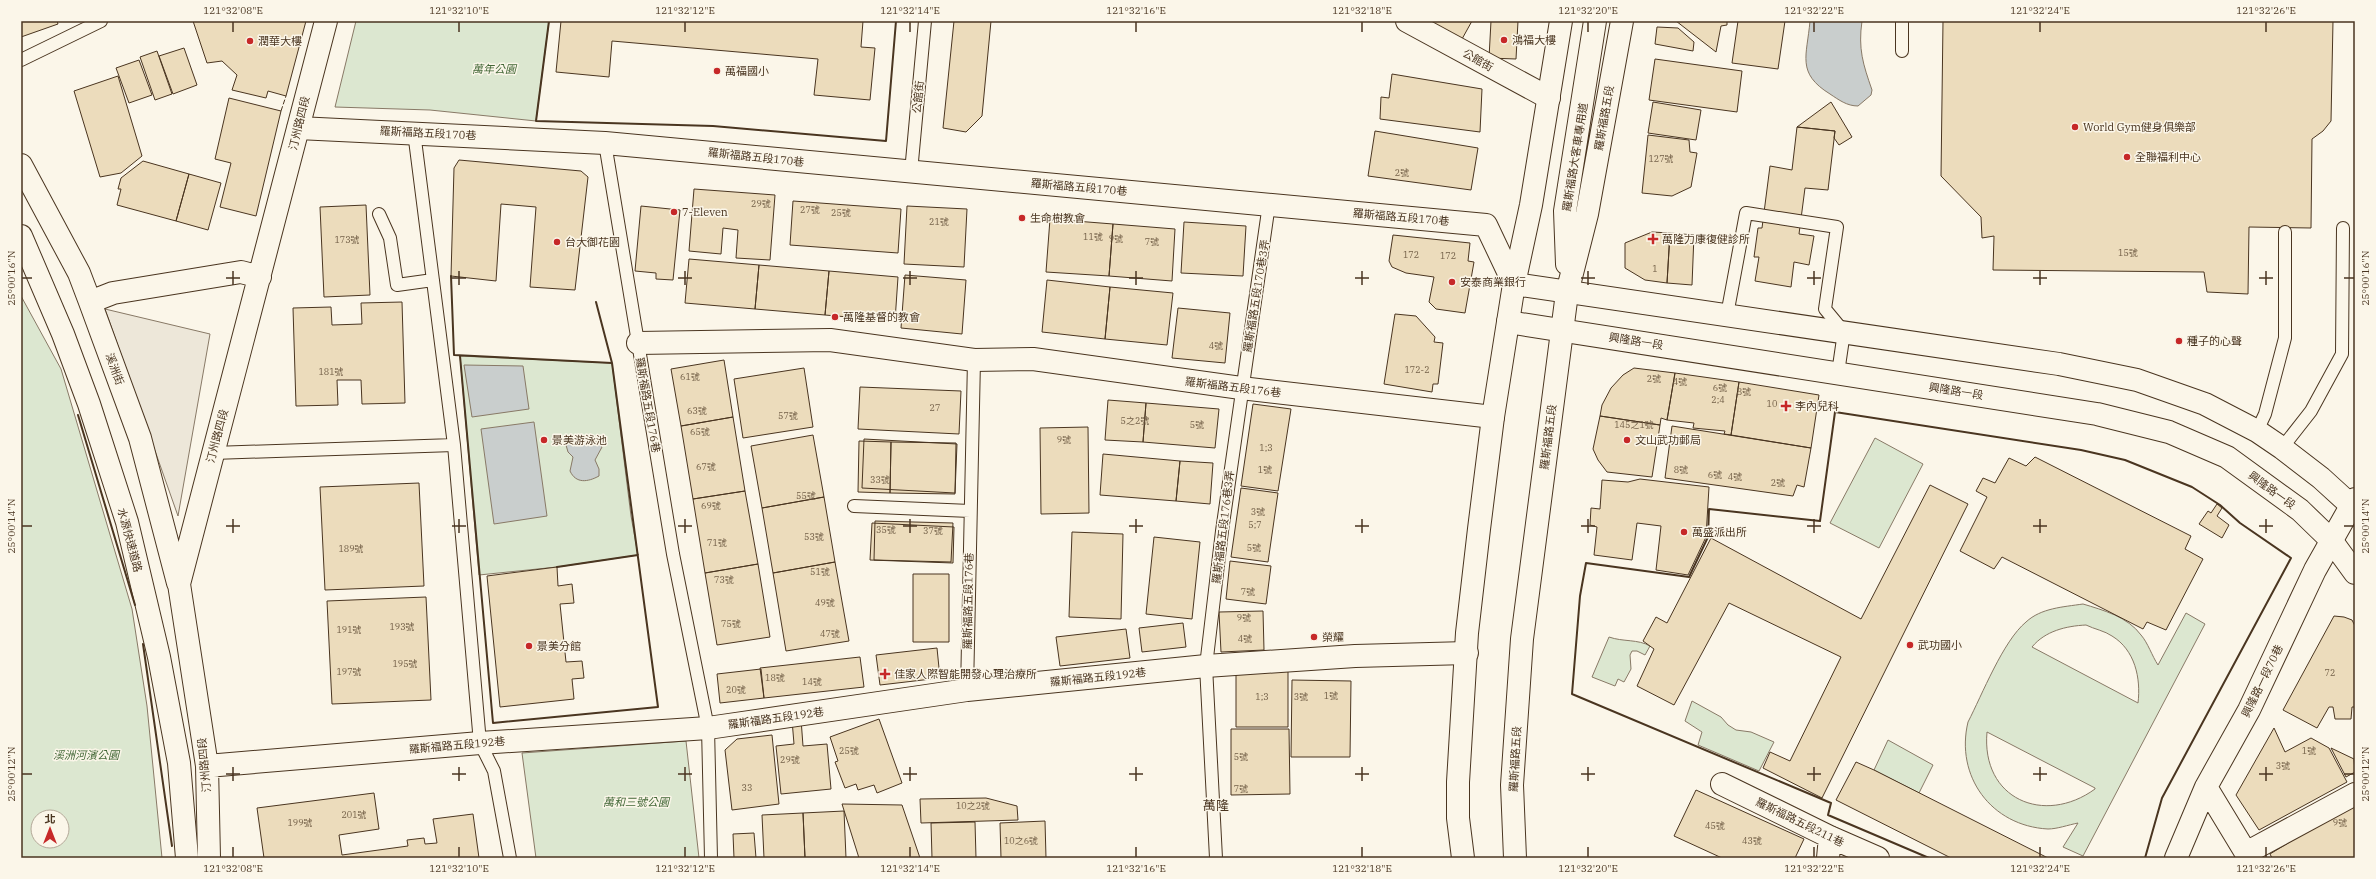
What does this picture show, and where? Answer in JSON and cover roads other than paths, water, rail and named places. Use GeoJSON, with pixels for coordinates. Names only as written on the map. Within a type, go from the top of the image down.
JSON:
{"type":"FeatureCollection","features":[{"type":"Feature","properties":{"kind":"main road","name":"汀州路四段"},"geometry":{"type":"LineString","coordinates":[[208,858],[207,766],[178,584],[260,277],[326,21]]}},
{"type":"Feature","properties":{"kind":"main road","name":"公館街"},"geometry":{"type":"LineString","coordinates":[[1407,21],[1549,98]]}},
{"type":"Feature","properties":{"kind":"main road"},"geometry":{"type":"LineString","coordinates":[[1462,858],[1458,818],[1458,782],[1467,654],[1493,417],[1514,284],[1531,205],[1561,21]]}},
{"type":"Feature","properties":{"kind":"main road","name":"羅斯福路大客車專用道"},"geometry":{"type":"LineString","coordinates":[[1567,293],[1565,211],[1596,21]]}},
{"type":"Feature","properties":{"kind":"main road","name":"羅斯福路五段"},"geometry":{"type":"LineString","coordinates":[[1515,858],[1512,785],[1522,639],[1564,330],[1567,293],[1587,214],[1622,21]]}},
{"type":"Feature","properties":{"kind":"main road","name":"羅斯福路五段170巷"},"geometry":{"type":"LineString","coordinates":[[298,128],[414,132],[606,143],[1486,225],[1514,284]]}},
{"type":"Feature","properties":{"kind":"main road","name":"溪洲街"},"geometry":{"type":"LineString","coordinates":[[21,165],[78,273],[90,302],[140,438],[178,584]]}},
{"type":"Feature","properties":{"kind":"main road","name":"水源快速道路"},"geometry":{"type":"LineString","coordinates":[[21,236],[63,334],[89,404],[126,522],[159,658],[179,763],[185,858]]}},
{"type":"Feature","properties":{"kind":"main road","name":"水源快速道路"},"geometry":{"type":"LineString","coordinates":[[21,245],[62,335],[105,462],[139,574],[164,690],[178,788],[185,858]]}},
{"type":"Feature","properties":{"kind":"main road"},"geometry":{"type":"LineString","coordinates":[[90,302],[113,293],[241,272],[260,277]]}},
{"type":"Feature","properties":{"kind":"main road"},"geometry":{"type":"LineString","coordinates":[[1514,284],[1567,293],[2059,364],[2138,380],[2205,404],[2257,431],[2282,448],[2354,505]]}},
{"type":"Feature","properties":{"kind":"main road","name":"興隆路一段"},"geometry":{"type":"LineString","coordinates":[[1508,322],[2097,414],[2169,432],[2226,457],[2300,510],[2331,540],[2355,572]]}},
{"type":"Feature","properties":{"kind":"main road","name":"羅斯福路五段176巷"},"geometry":{"type":"LineString","coordinates":[[638,343],[830,340],[974,360],[1033,359],[1241,388],[1493,417]]}},
{"type":"Feature","properties":{"kind":"main road","name":"興隆路一段70巷"},"geometry":{"type":"LineString","coordinates":[[2176,858],[2206,787],[2249,710],[2331,540],[2354,505]]}},
{"type":"Feature","properties":{"kind":"main road","name":"羅斯福路五段192巷"},"geometry":{"type":"LineString","coordinates":[[207,766],[480,743],[708,728],[966,690],[1206,666],[1355,656],[1467,654]]}},
{"type":"Feature","properties":{"kind":"main road","name":"羅斯福路五段211巷"},"geometry":{"type":"LineString","coordinates":[[1722,784],[1829,848],[1878,858]]}},
{"type":"Feature","properties":{"kind":"main road"},"geometry":{"type":"LineString","coordinates":[[2206,787],[2248,856],[2355,794]]}},
{"type":"Feature","properties":{"kind":"lane"},"geometry":{"type":"LineString","coordinates":[[21,60],[101,21]]}},
{"type":"Feature","properties":{"kind":"lane","name":"公館街"},"geometry":{"type":"LineString","coordinates":[[911,172],[925,21]]}},
{"type":"Feature","properties":{"kind":"lane"},"geometry":{"type":"LineString","coordinates":[[1902,21],[1902,51]]}},
{"type":"Feature","properties":{"kind":"lane"},"geometry":{"type":"LineString","coordinates":[[414,132],[454,445],[480,743],[494,771],[510,858]]}},
{"type":"Feature","properties":{"kind":"lane"},"geometry":{"type":"LineString","coordinates":[[606,143],[638,343]]}},
{"type":"Feature","properties":{"kind":"lane","name":"羅斯福路五段170巷3弄"},"geometry":{"type":"LineString","coordinates":[[1241,388],[1269,204]]}},
{"type":"Feature","properties":{"kind":"lane"},"geometry":{"type":"LineString","coordinates":[[1727,315],[1746,213],[1837,227],[1825,310],[1844,332],[1838,373]]}},
{"type":"Feature","properties":{"kind":"lane"},"geometry":{"type":"LineString","coordinates":[[379,214],[390,238],[397,285],[433,280]]}},
{"type":"Feature","properties":{"kind":"lane"},"geometry":{"type":"LineString","coordinates":[[2282,448],[2312,411],[2342,354],[2343,228]]}},
{"type":"Feature","properties":{"kind":"lane"},"geometry":{"type":"LineString","coordinates":[[2257,431],[2265,414],[2286,338],[2285,232]]}},
{"type":"Feature","properties":{"kind":"lane","name":"羅斯福路五段176巷"},"geometry":{"type":"LineString","coordinates":[[638,343],[673,554],[708,728]]}},
{"type":"Feature","properties":{"kind":"lane","name":"羅斯福路五段176巷"},"geometry":{"type":"LineString","coordinates":[[966,690],[974,360]]}},
{"type":"Feature","properties":{"kind":"lane","name":"羅斯福路五段176巷3弄"},"geometry":{"type":"LineString","coordinates":[[1216,858],[1206,666],[1241,388]]}},
{"type":"Feature","properties":{"kind":"lane"},"geometry":{"type":"LineString","coordinates":[[213,453],[454,445]]}},
{"type":"Feature","properties":{"kind":"lane"},"geometry":{"type":"LineString","coordinates":[[854,506],[970,511]]}},
{"type":"Feature","properties":{"kind":"lane"},"geometry":{"type":"LineString","coordinates":[[708,728],[711,858]]}},
{"type":"Feature","properties":{"kind":"place","name":"鴻福大樓"},"geometry":{"type":"Point","coordinates":[1504,40]}},
{"type":"Feature","properties":{"kind":"place","name":"潤華大樓"},"geometry":{"type":"Point","coordinates":[250,41]}},
{"type":"Feature","properties":{"kind":"place","name":"萬福國小"},"geometry":{"type":"Point","coordinates":[717,71]}},
{"type":"Feature","properties":{"kind":"place","name":"World Gym健身俱樂部"},"geometry":{"type":"Point","coordinates":[2075,127]}},
{"type":"Feature","properties":{"kind":"place","name":"全聯福利中心"},"geometry":{"type":"Point","coordinates":[2127,157]}},
{"type":"Feature","properties":{"kind":"place","name":"7-Eleven"},"geometry":{"type":"Point","coordinates":[674,212]}},
{"type":"Feature","properties":{"kind":"place","name":"生命樹教會"},"geometry":{"type":"Point","coordinates":[1022,218]}},
{"type":"Feature","properties":{"kind":"place","name":"萬隆力康復健診所"},"geometry":{"type":"Point","coordinates":[1653,239]}},
{"type":"Feature","properties":{"kind":"place","name":"台大御花園"},"geometry":{"type":"Point","coordinates":[557,242]}},
{"type":"Feature","properties":{"kind":"place","name":"安泰商業銀行"},"geometry":{"type":"Point","coordinates":[1452,282]}},
{"type":"Feature","properties":{"kind":"place","name":"萬隆基督的教會"},"geometry":{"type":"Point","coordinates":[835,317]}},
{"type":"Feature","properties":{"kind":"place","name":"種子的心聲"},"geometry":{"type":"Point","coordinates":[2179,341]}},
{"type":"Feature","properties":{"kind":"place","name":"李內兒科"},"geometry":{"type":"Point","coordinates":[1786,406]}},
{"type":"Feature","properties":{"kind":"place","name":"景美游泳池"},"geometry":{"type":"Point","coordinates":[544,440]}},
{"type":"Feature","properties":{"kind":"place","name":"文山武功郵局"},"geometry":{"type":"Point","coordinates":[1627,440]}},
{"type":"Feature","properties":{"kind":"place","name":"萬盛派出所"},"geometry":{"type":"Point","coordinates":[1684,532]}},
{"type":"Feature","properties":{"kind":"place","name":"榮耀"},"geometry":{"type":"Point","coordinates":[1314,637]}},
{"type":"Feature","properties":{"kind":"place","name":"武功國小"},"geometry":{"type":"Point","coordinates":[1910,645]}},
{"type":"Feature","properties":{"kind":"place","name":"景美分館"},"geometry":{"type":"Point","coordinates":[529,646]}},
{"type":"Feature","properties":{"kind":"place","name":"佳家人際智能開發心理治療所"},"geometry":{"type":"Point","coordinates":[885,674]}},
{"type":"Feature","properties":{"kind":"district","name":"萬隆"},"geometry":{"type":"Point","coordinates":[1216,805]}},
{"type":"Feature","properties":{"kind":"park label","name":"萬年公園"},"geometry":{"type":"Point","coordinates":[494,69]}},
{"type":"Feature","properties":{"kind":"park label","name":"溪洲河濱公園"},"geometry":{"type":"Point","coordinates":[86,755]}},
{"type":"Feature","properties":{"kind":"park label","name":"萬和三號公園"},"geometry":{"type":"Point","coordinates":[636,802]}}]}
